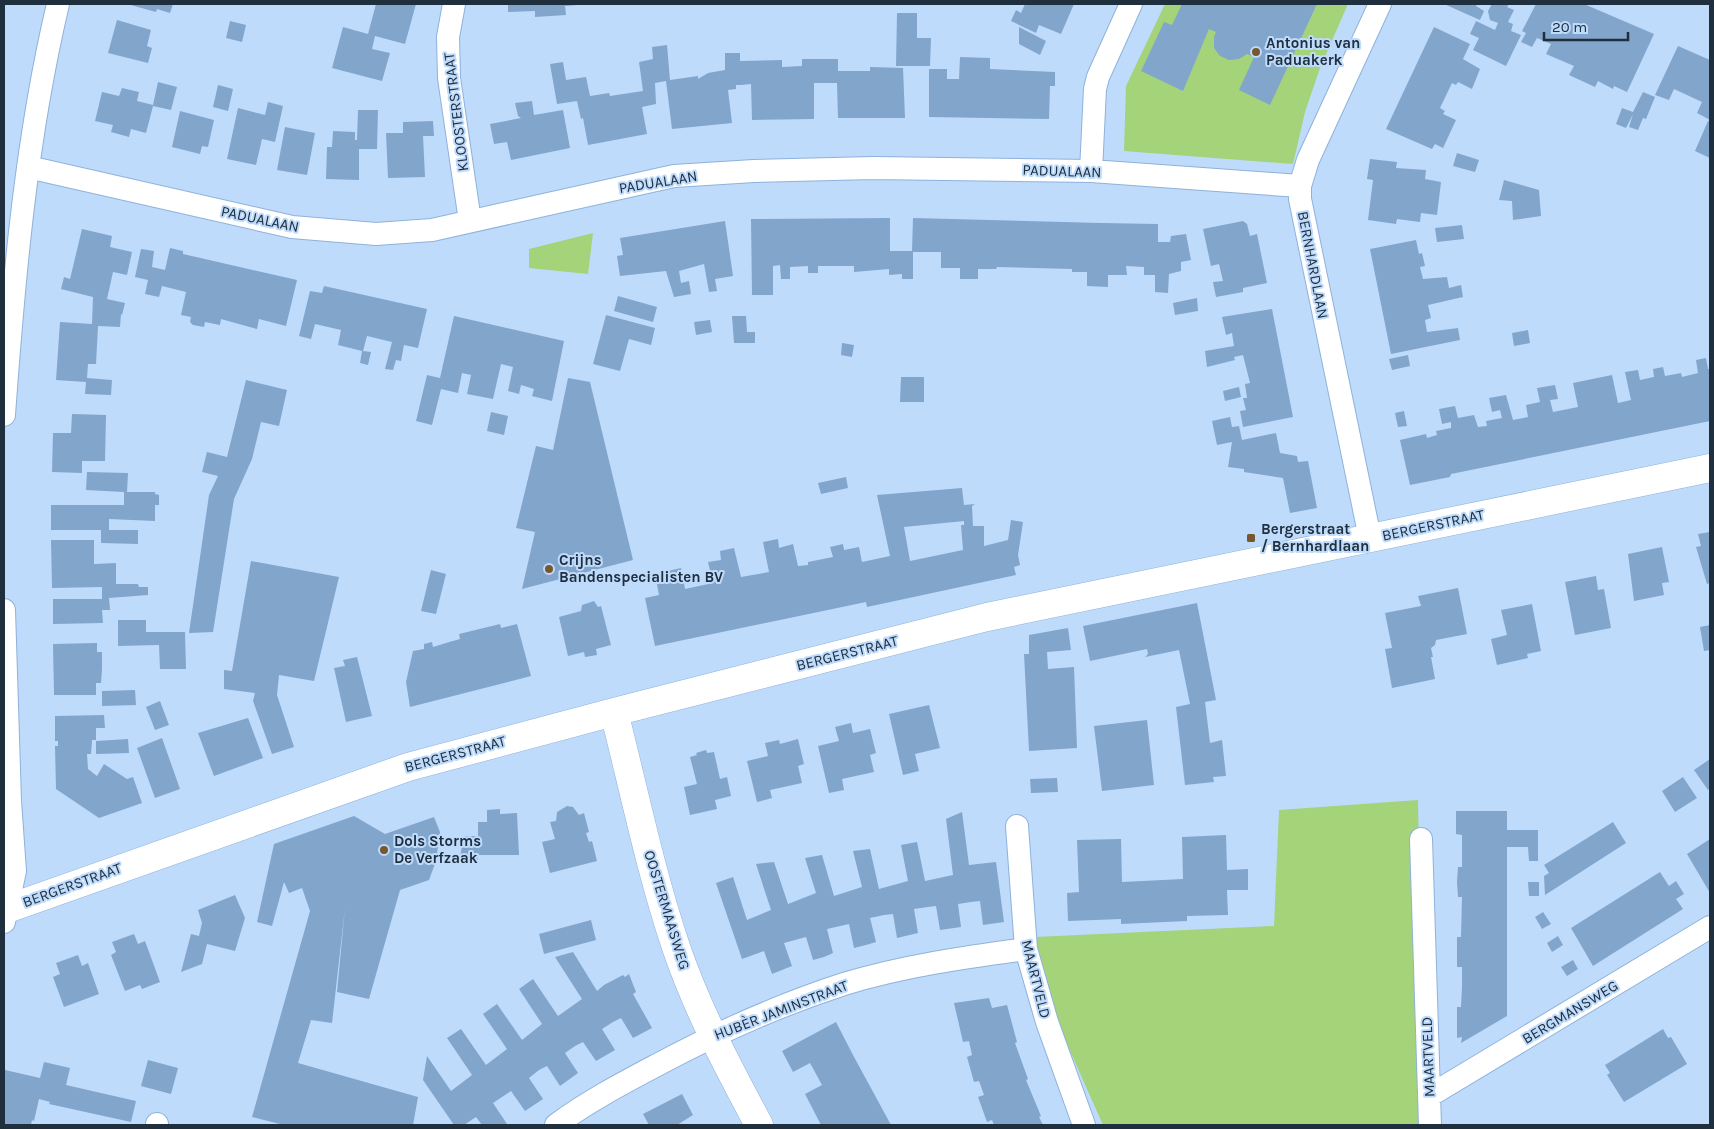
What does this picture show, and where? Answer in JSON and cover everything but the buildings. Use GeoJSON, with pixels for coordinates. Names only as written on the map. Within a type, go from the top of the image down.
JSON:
{"type":"FeatureCollection","features":[{"type":"Feature","properties":{"kind":"street"},"geometry":{"type":"LineString","coordinates":[[4,415],[11,311],[28,167],[58,4]]}},
{"type":"Feature","properties":{"kind":"street","name":"KLOOSTERSTRAAT"},"geometry":{"type":"LineString","coordinates":[[454,4],[448,37],[448,78],[470,221]]}},
{"type":"Feature","properties":{"kind":"street"},"geometry":{"type":"LineString","coordinates":[[1091,171],[1098,77],[1131,4]]}},
{"type":"Feature","properties":{"kind":"street","name":"BERNHARDLAAN"},"geometry":{"type":"LineString","coordinates":[[1370,538],[1310,254],[1300,199],[1300,186],[1308,160],[1380,4]]}},
{"type":"Feature","properties":{"kind":"street","name":"PADUALAAN"},"geometry":{"type":"LineString","coordinates":[[28,167],[277,224],[316,230],[403,234],[432,230],[674,176],[754,171],[873,168],[1091,171],[1300,186]]}},
{"type":"Feature","properties":{"kind":"street","name":"BERGERSTRAAT"},"geometry":{"type":"LineString","coordinates":[[5,914],[408,767],[614,712],[987,617],[1710,468]]}},
{"type":"Feature","properties":{"kind":"street"},"geometry":{"type":"LineString","coordinates":[[4,610],[10,802],[15,854],[15,871],[5,914]]}},
{"type":"Feature","properties":{"kind":"street","name":"OOSTERMAASWEG"},"geometry":{"type":"LineString","coordinates":[[614,712],[668,924],[682,965],[712,1036],[759,1125]]}},
{"type":"Feature","properties":{"kind":"street","name":"MAARTVELD"},"geometry":{"type":"LineString","coordinates":[[1017,826],[1026,948],[1047,1022],[1084,1125]]}},
{"type":"Feature","properties":{"kind":"street","name":"MAARTVELD"},"geometry":{"type":"LineString","coordinates":[[1421,839],[1430,1125]]}},
{"type":"Feature","properties":{"kind":"street","name":"BERGMANSWEG"},"geometry":{"type":"LineString","coordinates":[[1429,1096],[1710,927]]}},
{"type":"Feature","properties":{"kind":"street","name":"HUBÈR JAMINSTRAAT"},"geometry":{"type":"LineString","coordinates":[[556,1125],[640,1074],[712,1036],[775,1009],[845,984],[960,958],[1026,948]]}},
{"type":"Feature","properties":{"kind":"green space"},"geometry":{"type":"Polygon","coordinates":[[[1165,4],[1348,4],[1320,68],[1305,112],[1293,164],[1124,151],[1126,86],[1165,4]]]}},
{"type":"Feature","properties":{"kind":"green space"},"geometry":{"type":"Polygon","coordinates":[[[593,233],[588,274],[529,268],[529,249],[593,233]]]}},
{"type":"Feature","properties":{"kind":"green space"},"geometry":{"type":"Polygon","coordinates":[[[1418,800],[1424,1125],[1103,1125],[1058,1024],[1035,937],[1274,926],[1279,810],[1418,800]]]}},
{"type":"Feature","properties":{"kind":"place","name":"Antonius van Paduakerk"},"geometry":{"type":"Point","coordinates":[1256,52]}},
{"type":"Feature","properties":{"kind":"place","name":"Bergerstraat / Bernhardlaan"},"geometry":{"type":"Point","coordinates":[1251,538]}},
{"type":"Feature","properties":{"kind":"place","name":"Crijns Bandenspecialisten BV"},"geometry":{"type":"Point","coordinates":[549,569]}},
{"type":"Feature","properties":{"kind":"place","name":"Dols Storms De Verfzaak"},"geometry":{"type":"Point","coordinates":[384,850]}}]}
